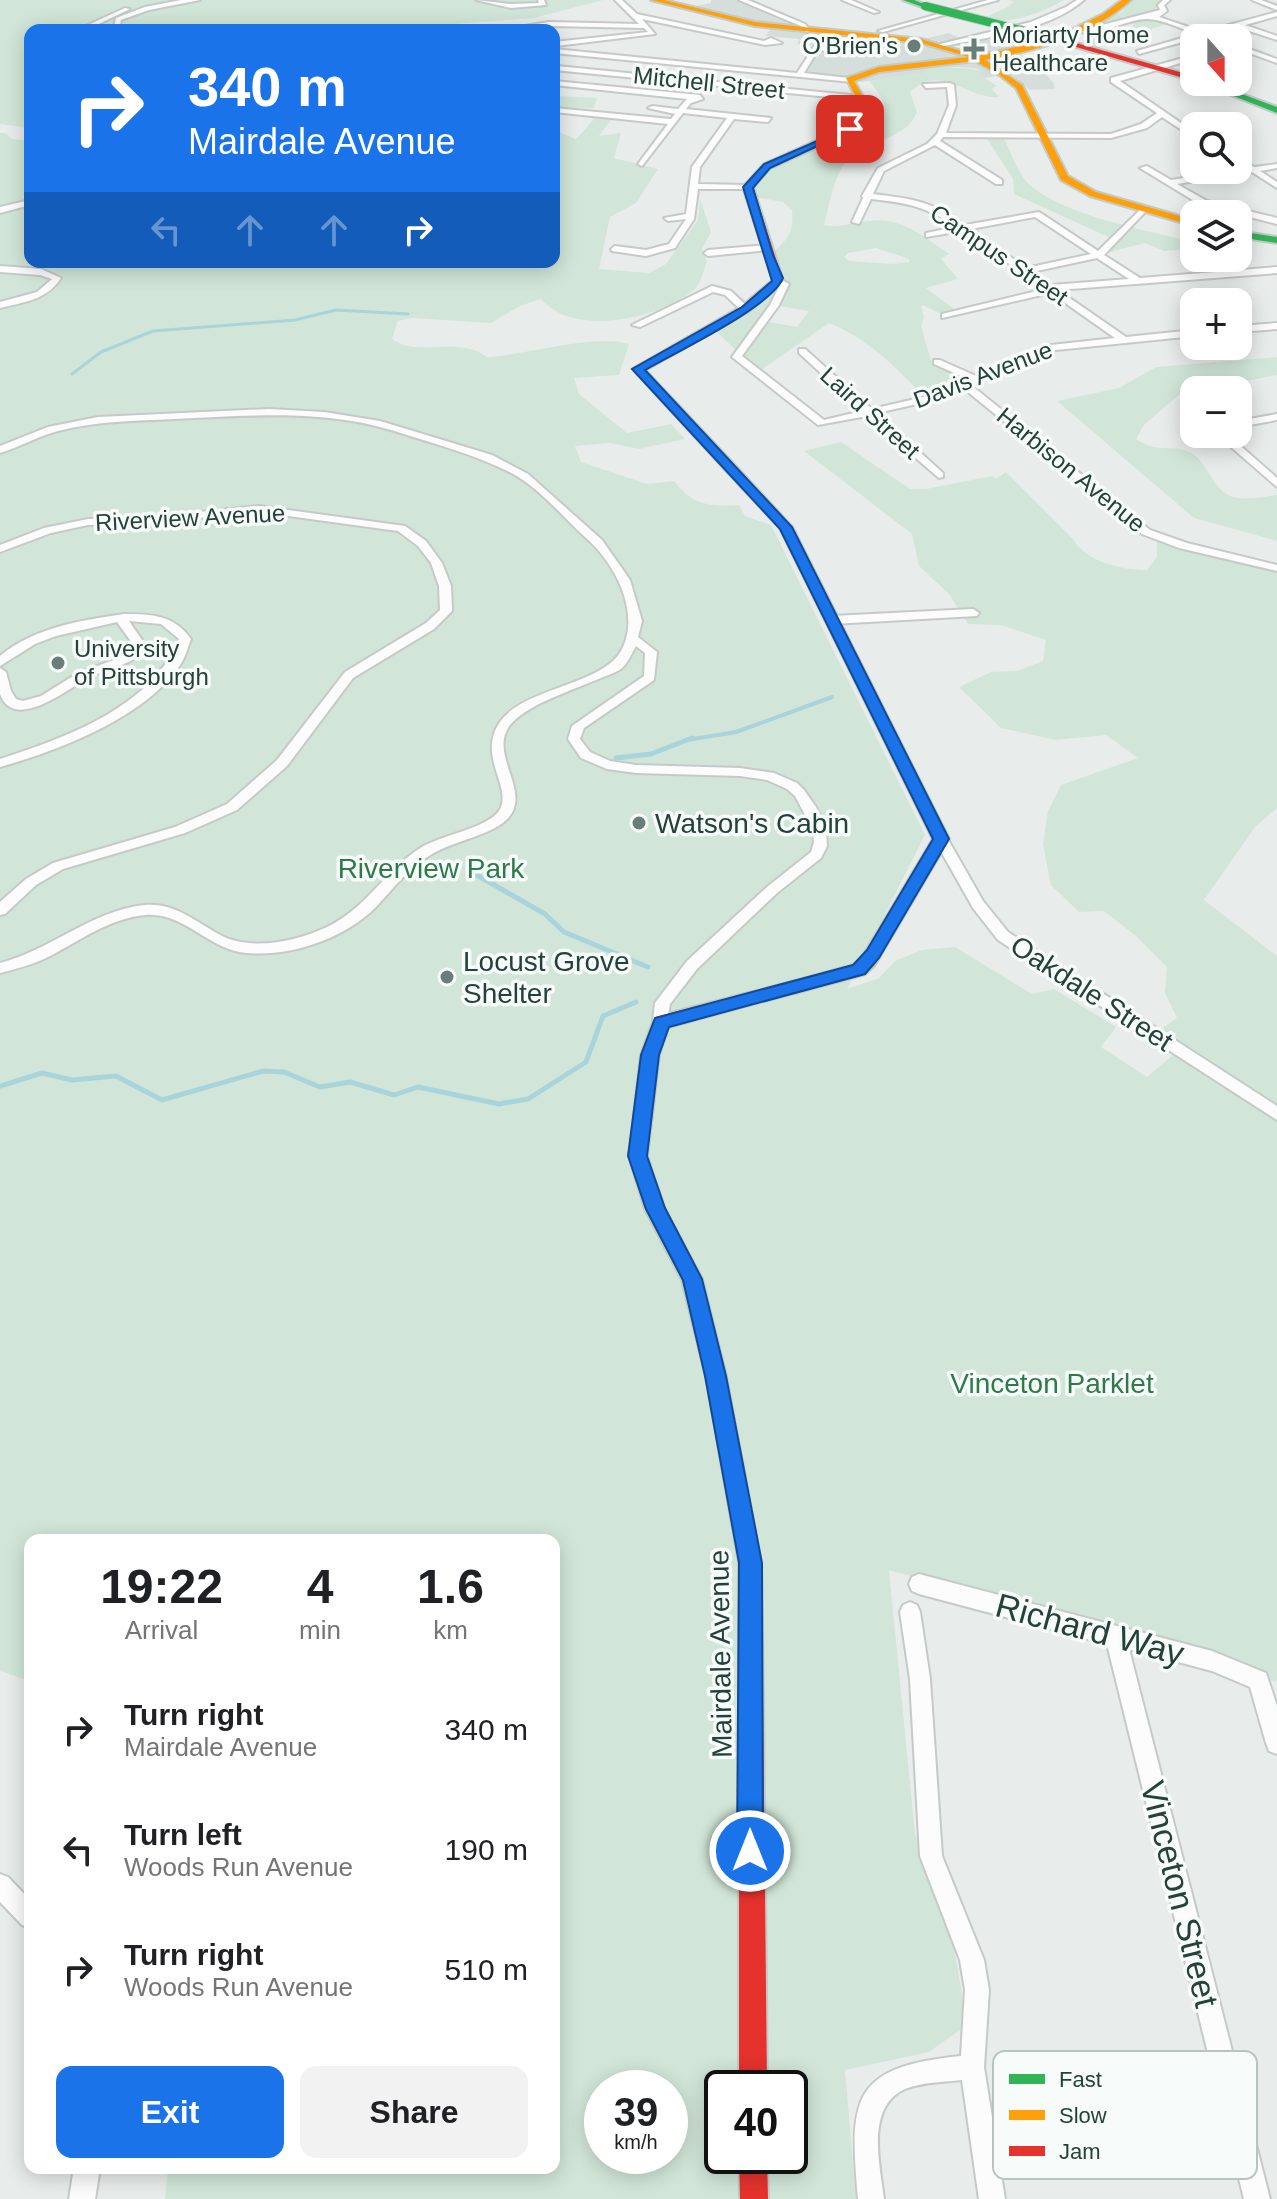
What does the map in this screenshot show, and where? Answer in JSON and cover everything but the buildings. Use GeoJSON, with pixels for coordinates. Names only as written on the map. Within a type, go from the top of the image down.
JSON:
{"type":"FeatureCollection","features":[{"type":"Feature","properties":{"kind":"street"},"geometry":{"type":"LineString","coordinates":[[92,24],[116,12],[155,0]]}},
{"type":"Feature","properties":{"kind":"street"},"geometry":{"type":"LineString","coordinates":[[117,24],[118,19],[125,15],[159,5],[197,0]]}},
{"type":"Feature","properties":{"kind":"street"},"geometry":{"type":"LineString","coordinates":[[479,0],[528,7],[543,5],[541,0]]}},
{"type":"Feature","properties":{"kind":"street"},"geometry":{"type":"LineString","coordinates":[[560,44],[653,33],[618,0]]}},
{"type":"Feature","properties":{"kind":"street"},"geometry":{"type":"LineString","coordinates":[[655,0],[817,37],[873,54]]}},
{"type":"Feature","properties":{"kind":"street"},"geometry":{"type":"LineString","coordinates":[[742,0],[817,37],[939,45],[977,58],[1018,86],[1064,178],[1093,194],[1180,219]]}},
{"type":"Feature","properties":{"kind":"street"},"geometry":{"type":"LineString","coordinates":[[845,0],[876,12]]}},
{"type":"Feature","properties":{"kind":"street"},"geometry":{"type":"LineString","coordinates":[[881,31],[995,0]]}},
{"type":"Feature","properties":{"kind":"street"},"geometry":{"type":"LineString","coordinates":[[939,45],[1057,14],[1081,0]]}},
{"type":"Feature","properties":{"kind":"street"},"geometry":{"type":"LineString","coordinates":[[560,51],[636,55],[849,80],[868,70],[1030,49],[1082,31],[1117,11],[1127,0]]}},
{"type":"Feature","properties":{"kind":"street"},"geometry":{"type":"LineString","coordinates":[[1082,31],[1094,31],[1131,18],[1154,17],[1163,13],[1161,5],[1167,0]]}},
{"type":"Feature","properties":{"kind":"street"},"geometry":{"type":"LineString","coordinates":[[1255,0],[1277,8]]}},
{"type":"Feature","properties":{"kind":"street"},"geometry":{"type":"LineString","coordinates":[[916,3],[1136,56],[1180,74]]}},
{"type":"Feature","properties":{"kind":"street"},"geometry":{"type":"LineString","coordinates":[[1242,24],[1277,14]]}},
{"type":"Feature","properties":{"kind":"street"},"geometry":{"type":"LineString","coordinates":[[635,16],[765,43]]}},
{"type":"Feature","properties":{"kind":"street"},"geometry":{"type":"LineString","coordinates":[[1154,17],[1180,26]]}},
{"type":"Feature","properties":{"kind":"street"},"geometry":{"type":"LineString","coordinates":[[589,18],[596,25]]}},
{"type":"Feature","properties":{"kind":"street"},"geometry":{"type":"LineString","coordinates":[[560,24],[646,26]]}},
{"type":"Feature","properties":{"kind":"street"},"geometry":{"type":"LineString","coordinates":[[1252,30],[1274,37]]}},
{"type":"Feature","properties":{"kind":"street"},"geometry":{"type":"LineString","coordinates":[[799,75],[817,37]]}},
{"type":"Feature","properties":{"kind":"street"},"geometry":{"type":"LineString","coordinates":[[1136,56],[1180,40]]}},
{"type":"Feature","properties":{"kind":"street"},"geometry":{"type":"LineString","coordinates":[[1164,45],[1180,51]]}},
{"type":"Feature","properties":{"kind":"street"},"geometry":{"type":"LineString","coordinates":[[1252,52],[1277,61]]}},
{"type":"Feature","properties":{"kind":"street"},"geometry":{"type":"LineString","coordinates":[[1180,61],[1114,80],[1180,127]]}},
{"type":"Feature","properties":{"kind":"street","name":"Mitchell Street"},"geometry":{"type":"LineString","coordinates":[[560,68],[860,98]]}},
{"type":"Feature","properties":{"kind":"street"},"geometry":{"type":"LineString","coordinates":[[692,186],[748,187],[767,166],[850,129],[864,105],[849,80]]}},
{"type":"Feature","properties":{"kind":"street"},"geometry":{"type":"LineString","coordinates":[[560,84],[698,98]]}},
{"type":"Feature","properties":{"kind":"street"},"geometry":{"type":"LineString","coordinates":[[642,164],[688,101],[728,85]]}},
{"type":"Feature","properties":{"kind":"street"},"geometry":{"type":"LineString","coordinates":[[926,86],[950,85],[955,103],[939,139]]}},
{"type":"Feature","properties":{"kind":"street"},"geometry":{"type":"LineString","coordinates":[[1240,96],[1277,110]]}},
{"type":"Feature","properties":{"kind":"street"},"geometry":{"type":"LineString","coordinates":[[652,108],[768,120]]}},
{"type":"Feature","properties":{"kind":"street"},"geometry":{"type":"LineString","coordinates":[[560,111],[673,122]]}},
{"type":"Feature","properties":{"kind":"street"},"geometry":{"type":"LineString","coordinates":[[856,222],[881,170],[939,139],[1119,134],[1144,126],[1161,114]]}},
{"type":"Feature","properties":{"kind":"street"},"geometry":{"type":"LineString","coordinates":[[615,249],[646,253],[668,249],[690,216],[696,167],[732,116]]}},
{"type":"Feature","properties":{"kind":"street"},"geometry":{"type":"LineString","coordinates":[[939,139],[999,182]]}},
{"type":"Feature","properties":{"kind":"street"},"geometry":{"type":"LineString","coordinates":[[1252,168],[1277,166]]}},
{"type":"Feature","properties":{"kind":"street"},"geometry":{"type":"LineString","coordinates":[[1144,168],[1211,205],[1277,221]]}},
{"type":"Feature","properties":{"kind":"street"},"geometry":{"type":"LineString","coordinates":[[1252,169],[1277,186]]}},
{"type":"Feature","properties":{"kind":"street"},"geometry":{"type":"LineString","coordinates":[[1169,183],[1180,181]]}},
{"type":"Feature","properties":{"kind":"street"},"geometry":{"type":"LineString","coordinates":[[632,638],[651,652],[652,672],[644,682],[578,726],[574,739],[581,753],[597,763],[617,768],[751,771],[777,778],[799,792],[822,836],[821,848],[816,855],[762,899],[692,965],[663,1003],[661,1022],[859,970],[873,954],[941,839],[782,522],[638,369],[745,309],[778,281],[748,187]]}},
{"type":"Feature","properties":{"kind":"street","name":"Campus Street"},"geometry":{"type":"LineString","coordinates":[[866,196],[926,205],[1123,339]]}},
{"type":"Feature","properties":{"kind":"street"},"geometry":{"type":"LineString","coordinates":[[0,210],[24,204]]}},
{"type":"Feature","properties":{"kind":"street"},"geometry":{"type":"LineString","coordinates":[[1024,271],[1099,255],[1143,209]]}},
{"type":"Feature","properties":{"kind":"street"},"geometry":{"type":"LineString","coordinates":[[929,235],[1036,214],[1138,281]]}},
{"type":"Feature","properties":{"kind":"street"},"geometry":{"type":"LineString","coordinates":[[668,218],[690,216]]}},
{"type":"Feature","properties":{"kind":"street"},"geometry":{"type":"LineString","coordinates":[[1252,236],[1277,240]]}},
{"type":"Feature","properties":{"kind":"street"},"geometry":{"type":"LineString","coordinates":[[708,253],[766,248]]}},
{"type":"Feature","properties":{"kind":"street"},"geometry":{"type":"LineString","coordinates":[[0,269],[41,272],[57,278],[53,287],[37,296],[0,305]]}},
{"type":"Feature","properties":{"kind":"street"},"geometry":{"type":"LineString","coordinates":[[945,316],[1050,289],[1277,270]]}},
{"type":"Feature","properties":{"kind":"street","name":"Davis Avenue"},"geometry":{"type":"LineString","coordinates":[[778,281],[785,284],[778,299],[737,357],[822,423],[927,399],[1054,347],[1180,334]]}},
{"type":"Feature","properties":{"kind":"street"},"geometry":{"type":"LineString","coordinates":[[637,325],[716,288],[728,293],[745,309]]}},
{"type":"Feature","properties":{"kind":"street"},"geometry":{"type":"LineString","coordinates":[[1252,328],[1277,326]]}},
{"type":"Feature","properties":{"kind":"street","name":"Laird Street"},"geometry":{"type":"LineString","coordinates":[[802,351],[939,475]]}},
{"type":"Feature","properties":{"kind":"street","name":"Harbison Avenue"},"geometry":{"type":"LineString","coordinates":[[937,362],[969,382],[1146,532],[1183,546],[1277,568]]}},
{"type":"Feature","properties":{"kind":"street"},"geometry":{"type":"LineString","coordinates":[[0,450],[52,429],[98,420],[269,412],[324,415],[376,423],[488,457],[524,476],[598,542],[624,580],[636,621],[632,638],[618,666]]}},
{"type":"Feature","properties":{"kind":"street"},"geometry":{"type":"LineString","coordinates":[[1252,421],[1277,417]]}},
{"type":"Feature","properties":{"kind":"street"},"geometry":{"type":"LineString","coordinates":[[1237,448],[1277,484]]}},
{"type":"Feature","properties":{"kind":"street","name":"Riverview Avenue"},"geometry":{"type":"LineString","coordinates":[[0,549],[48,530],[88,522],[280,510],[401,528],[419,537],[432,552],[448,590],[446,611],[430,626],[349,675],[282,763],[232,807],[180,830],[58,866],[31,882],[0,910]]}},
{"type":"Feature","properties":{"kind":"street"},"geometry":{"type":"LineString","coordinates":[[832,620],[973,613]]}},
{"type":"Feature","properties":{"kind":"street"},"geometry":{"type":"LineString","coordinates":[[0,662],[7,654],[33,640],[121,619],[146,617],[163,620],[177,627],[185,639],[177,661],[153,686],[100,723],[63,741],[0,763]]}},
{"type":"Feature","properties":{"kind":"street"},"geometry":{"type":"LineString","coordinates":[[0,672],[2,691],[8,700],[19,704],[46,701],[83,676],[132,656],[138,650],[136,640],[121,619]]}},
{"type":"Feature","properties":{"kind":"street"},"geometry":{"type":"LineString","coordinates":[[0,968],[29,962],[97,924],[143,910],[179,914],[231,946],[281,945],[337,930],[367,909],[416,857],[493,823],[504,814],[510,799],[497,751],[498,734],[508,719],[531,704],[618,666],[650,662]]}},
{"type":"Feature","properties":{"kind":"street","name":"Oakdale Street"},"geometry":{"type":"LineString","coordinates":[[941,839],[978,904],[1003,936],[1277,1114]]}},
{"type":"Feature","properties":{"kind":"street","name":"Mairdale Avenue"},"geometry":{"type":"LineString","coordinates":[[661,1022],[650,1055],[638,1156],[655,1209],[692,1279],[716,1376],[750,1563],[753,2070]]}},
{"type":"Feature","properties":{"kind":"street","name":"Richard Way"},"geometry":{"type":"LineString","coordinates":[[919,1584],[1212,1661],[1259,1680],[1277,1743]]}},
{"type":"Feature","properties":{"kind":"street"},"geometry":{"type":"LineString","coordinates":[[910,1612],[920,1679],[931,1856],[972,1960],[977,1990],[972,2067],[992,2199]]}},
{"type":"Feature","properties":{"kind":"street","name":"Vinceton Street"},"geometry":{"type":"LineString","coordinates":[[1115,1635],[1220,2051]]}},
{"type":"Feature","properties":{"kind":"street"},"geometry":{"type":"LineString","coordinates":[[0,1885],[24,1911]]}},
{"type":"Feature","properties":{"kind":"street"},"geometry":{"type":"LineString","coordinates":[[871,2199],[867,2120],[880,2092],[905,2077],[972,2067]]}},
{"type":"Feature","properties":{"kind":"street"},"geometry":{"type":"LineString","coordinates":[[82,2199],[86,2174]]}},
{"type":"Feature","properties":{"kind":"street"},"geometry":{"type":"LineString","coordinates":[[753,2174],[754,2199]]}},
{"type":"Feature","properties":{"kind":"street","name":"Vinceton Street"},"geometry":{"type":"LineString","coordinates":[[1252,2179],[1257,2199]]}},
{"type":"Feature","properties":{"kind":"shaded area"},"geometry":{"type":"Polygon","coordinates":[[[711,0],[742,0],[809,31],[952,48],[1006,75],[984,78],[975,73],[981,71],[974,68],[922,65],[929,72],[849,83],[848,80],[799,75],[817,46],[797,44],[799,39],[765,36],[772,27],[687,8],[711,3],[711,0]]]}},
{"type":"Feature","properties":{"kind":"shaded area"},"geometry":{"type":"Polygon","coordinates":[[[949,33],[967,41],[984,38],[1012,50],[981,55],[955,44],[924,39],[949,33]]]}},
{"type":"Feature","properties":{"kind":"shaded area"},"geometry":{"type":"Polygon","coordinates":[[[1020,54],[1032,60],[1053,82],[1055,89],[1030,90],[991,59],[1020,54]]]}},
{"type":"Feature","properties":{"kind":"green space"},"geometry":{"type":"Polygon","coordinates":[[[0,0],[603,0],[534,18],[454,24],[24,24],[24,127],[0,124],[0,0]]]}},
{"type":"Feature","properties":{"kind":"green space"},"geometry":{"type":"Polygon","coordinates":[[[1009,0],[1064,0],[1025,17],[1004,20],[983,18],[1014,2],[1009,0]]]}},
{"type":"Feature","properties":{"kind":"green space"},"geometry":{"type":"Polygon","coordinates":[[[1133,0],[1163,0],[1158,5],[1160,11],[1154,16],[1124,18],[1089,29],[1122,12],[1133,0]]]}},
{"type":"Feature","properties":{"kind":"green space"},"geometry":{"type":"Polygon","coordinates":[[[1150,18],[1167,24],[1100,48],[1080,43],[1091,38],[1082,34],[1129,27],[1135,25],[1125,21],[1150,18]]]}},
{"type":"Feature","properties":{"kind":"green space"},"geometry":{"type":"Polygon","coordinates":[[[940,62],[950,67],[982,72],[977,73],[997,86],[992,89],[999,97],[933,80],[910,92],[917,112],[912,121],[897,133],[859,150],[845,162],[833,188],[824,225],[841,226],[880,220],[891,222],[912,229],[949,254],[941,259],[958,279],[926,288],[957,311],[943,315],[923,305],[921,326],[931,361],[962,377],[922,394],[867,344],[829,323],[758,372],[717,332],[750,313],[784,281],[773,252],[789,234],[792,210],[783,202],[749,196],[763,169],[850,129],[867,130],[881,116],[883,100],[870,81],[928,72],[921,64],[940,62]],[[876,248],[848,253],[844,257],[849,261],[909,262],[909,259],[876,248]],[[774,305],[763,321],[797,327],[809,311],[808,311],[774,305]]]}},
{"type":"Feature","properties":{"kind":"green space","name":"Riverview Park"},"geometry":{"type":"Polygon","coordinates":[[[560,96],[597,98],[594,108],[577,108],[611,120],[599,136],[621,133],[614,158],[658,169],[636,203],[610,217],[599,269],[649,273],[666,264],[698,220],[700,199],[711,232],[702,249],[707,261],[695,289],[661,309],[617,320],[574,318],[556,311],[541,299],[520,306],[491,323],[412,318],[398,321],[392,339],[414,347],[464,348],[487,357],[598,341],[629,344],[619,375],[574,378],[579,394],[627,433],[671,424],[685,439],[639,449],[610,443],[575,446],[581,462],[647,484],[674,481],[695,500],[710,505],[739,505],[745,516],[771,525],[925,835],[847,989],[879,978],[895,961],[922,950],[955,947],[1032,994],[1054,989],[1116,1027],[1101,1047],[1147,1077],[1173,1055],[1225,1089],[1230,1085],[1277,1116],[1277,1682],[889,1570],[915,1834],[953,1941],[967,2025],[929,2052],[845,2070],[856,2199],[165,2199],[167,2174],[560,2174],[560,1534],[24,1534],[24,1679],[0,1671],[0,133],[24,140],[24,196],[21,197],[24,197],[24,268],[560,268],[560,132],[576,139],[594,119],[560,110],[560,96]]]}},
{"type":"Feature","properties":{"kind":"green space"},"geometry":{"type":"Polygon","coordinates":[[[986,137],[1004,138],[1022,176],[1046,197],[1086,214],[1180,239],[1180,250],[1164,251],[1145,243],[1099,255],[1113,239],[1014,194],[1013,179],[986,137]]]}},
{"type":"Feature","properties":{"kind":"green space"},"geometry":{"type":"Polygon","coordinates":[[[1277,357],[1277,375],[1252,380],[1252,376],[1180,376],[1180,394],[1144,425],[1136,439],[1150,446],[1184,450],[1192,454],[1219,488],[1233,497],[1277,495],[1277,541],[1194,518],[1057,401],[1119,388],[1156,367],[1277,357]]]}},
{"type":"Feature","properties":{"kind":"green space"},"geometry":{"type":"Polygon","coordinates":[[[841,442],[910,489],[926,489],[992,476],[996,479],[1006,472],[1079,547],[1106,563],[1147,570],[1157,557],[1157,542],[1277,572],[1277,808],[1255,827],[1204,900],[1277,956],[1277,1107],[1160,1030],[1177,1018],[1165,993],[1167,967],[1136,936],[1104,911],[1079,912],[1051,885],[1043,845],[1048,811],[1061,785],[1138,758],[1106,735],[1055,740],[1001,728],[959,687],[991,672],[1017,671],[1043,661],[1046,640],[1001,625],[968,624],[949,594],[919,566],[912,534],[804,451],[841,442]]]}},
{"type":"Feature","properties":{"kind":"waterway"},"geometry":{"type":"LineString","coordinates":[[72,374],[101,352],[153,331],[295,320],[336,310],[408,314]]}},
{"type":"Feature","properties":{"kind":"waterway"},"geometry":{"type":"LineString","coordinates":[[687,740],[736,732],[832,697]]}},
{"type":"Feature","properties":{"kind":"waterway"},"geometry":{"type":"LineString","coordinates":[[616,758],[651,754],[692,738]]}},
{"type":"Feature","properties":{"kind":"waterway"},"geometry":{"type":"LineString","coordinates":[[475,874],[545,914],[564,932],[648,967]]}},
{"type":"Feature","properties":{"kind":"waterway"},"geometry":{"type":"LineString","coordinates":[[0,1086],[42,1073],[72,1080],[116,1076],[162,1100],[263,1071],[284,1072],[320,1087],[350,1082],[394,1095],[418,1087],[499,1104],[528,1099],[586,1062],[603,1016],[636,1002]]}},
{"type":"Feature","properties":{"kind":"traffic: fast"},"geometry":{"type":"LineString","coordinates":[[907,0],[925,6]]}},
{"type":"Feature","properties":{"kind":"traffic: fast"},"geometry":{"type":"LineString","coordinates":[[925,6],[1072,43]]}},
{"type":"Feature","properties":{"kind":"traffic: fast"},"geometry":{"type":"LineString","coordinates":[[1240,96],[1277,110]]}},
{"type":"Feature","properties":{"kind":"traffic: fast"},"geometry":{"type":"LineString","coordinates":[[1252,236],[1277,240]]}},
{"type":"Feature","properties":{"kind":"traffic: fast"},"geometry":{"type":"LineString","coordinates":[[640,1141],[638,1156],[655,1209],[692,1279],[716,1376],[750,1563],[751,1700]]}},
{"type":"Feature","properties":{"kind":"traffic: slow"},"geometry":{"type":"LineString","coordinates":[[655,0],[755,24],[921,41],[967,53],[1001,72],[1019,87],[1064,178],[1093,194],[1180,219]]}},
{"type":"Feature","properties":{"kind":"traffic: slow"},"geometry":{"type":"LineString","coordinates":[[792,155],[850,129],[864,105],[849,80],[859,75],[1036,47],[1083,29],[1127,0]]}},
{"type":"Feature","properties":{"kind":"traffic: slow"},"geometry":{"type":"LineString","coordinates":[[724,461],[786,527],[941,839],[868,962],[859,970],[795,987]]}},
{"type":"Feature","properties":{"kind":"traffic: jam"},"geometry":{"type":"LineString","coordinates":[[1072,43],[1180,75]]}},
{"type":"Feature","properties":{"kind":"traffic: jam"},"geometry":{"type":"LineString","coordinates":[[724,461],[638,369],[745,309],[778,281],[748,187],[767,166],[792,155]]}},
{"type":"Feature","properties":{"kind":"traffic: jam"},"geometry":{"type":"LineString","coordinates":[[640,1141],[650,1055],[661,1022],[795,987]]}},
{"type":"Feature","properties":{"kind":"traffic: jam"},"geometry":{"type":"LineString","coordinates":[[751,1700],[753,2070]]}},
{"type":"Feature","properties":{"kind":"traffic: jam"},"geometry":{"type":"LineString","coordinates":[[753,2174],[754,2199]]}},
{"type":"Feature","properties":{"kind":"place","name":"O'Brien's"},"geometry":{"type":"Point","coordinates":[914,46]}},
{"type":"Feature","properties":{"kind":"place","name":"Moriarty Home Healthcare"},"geometry":{"type":"Point","coordinates":[974,49]}},
{"type":"Feature","properties":{"kind":"place","name":"University of Pittsburgh"},"geometry":{"type":"Point","coordinates":[58,663]}},
{"type":"Feature","properties":{"kind":"place","name":"Watson's Cabin"},"geometry":{"type":"Point","coordinates":[639,823]}},
{"type":"Feature","properties":{"kind":"place","name":"Locust Grove Shelter"},"geometry":{"type":"Point","coordinates":[447,977]}},
{"type":"Feature","properties":{"kind":"route"},"geometry":{"type":"LineString","coordinates":[[750,1851],[750,1563],[716,1376],[692,1279],[655,1209],[638,1156],[650,1055],[661,1022],[859,970],[868,962],[941,839],[786,527],[640,373],[638,367],[745,309],[777,283],[778,278],[748,187],[767,166],[850,129]]}},
{"type":"Feature","properties":{"kind":"park label","name":"Vinceton Parklet"},"geometry":{"type":"Point","coordinates":[1052,1383]}}]}
